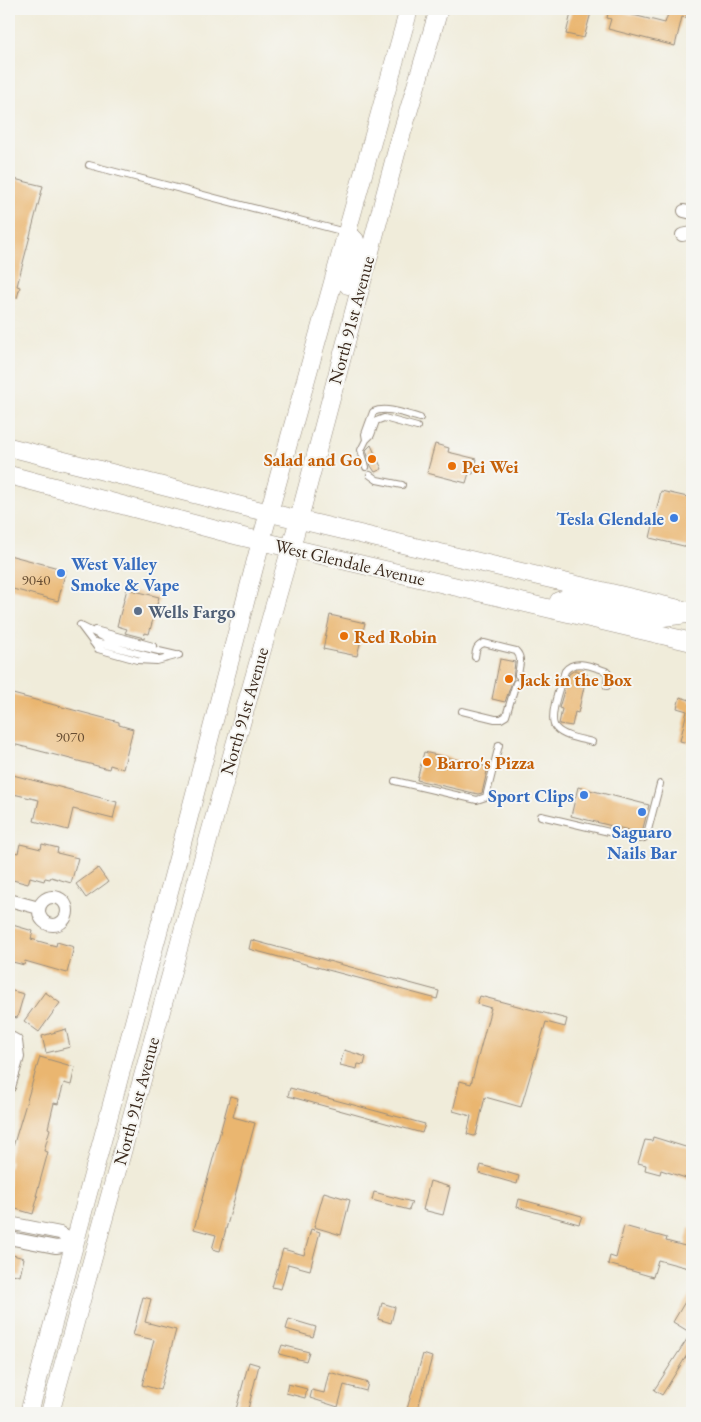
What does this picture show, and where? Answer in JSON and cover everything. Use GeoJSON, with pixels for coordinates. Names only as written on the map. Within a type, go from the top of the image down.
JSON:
{"type":"FeatureCollection","features":[{"type":"Feature","properties":{"kind":"main road","name":"North 91st Avenue"},"geometry":{"type":"LineString","coordinates":[[29,1413],[76,1244],[261,541],[409,9]]}},
{"type":"Feature","properties":{"kind":"main road"},"geometry":{"type":"LineString","coordinates":[[432,9],[432,32]]}},
{"type":"Feature","properties":{"kind":"main road","name":"North 91st Avenue"},"geometry":{"type":"LineString","coordinates":[[50,1413],[205,850],[299,519],[398,146],[439,9]]}},
{"type":"Feature","properties":{"kind":"main road"},"geometry":{"type":"LineString","coordinates":[[344,347],[342,311],[356,246],[355,240],[348,233]]}},
{"type":"Feature","properties":{"kind":"main road","name":"West Glendale Avenue"},"geometry":{"type":"LineString","coordinates":[[9,447],[269,512],[692,613]]}},
{"type":"Feature","properties":{"kind":"main road"},"geometry":{"type":"LineString","coordinates":[[9,460],[17,462],[60,460]]}},
{"type":"Feature","properties":{"kind":"main road","name":"West Glendale Avenue"},"geometry":{"type":"LineString","coordinates":[[9,475],[261,541],[692,642]]}},
{"type":"Feature","properties":{"kind":"main road"},"geometry":{"type":"LineString","coordinates":[[555,610],[558,601],[566,599],[656,618],[692,613]]}},
{"type":"Feature","properties":{"kind":"main road"},"geometry":{"type":"LineString","coordinates":[[182,843],[205,850]]}},
{"type":"Feature","properties":{"kind":"main road"},"geometry":{"type":"LineString","coordinates":[[76,1244],[84,1251],[73,1293],[78,1314]]}},
{"type":"Feature","properties":{"kind":"street"},"geometry":{"type":"LineString","coordinates":[[9,900],[39,908]]}},
{"type":"Feature","properties":{"kind":"street"},"geometry":{"type":"LineString","coordinates":[[9,1088],[18,1057],[12,1039]]}},
{"type":"Feature","properties":{"kind":"street"},"geometry":{"type":"LineString","coordinates":[[9,1223],[60,1232],[76,1244]]}},
{"type":"Feature","properties":{"kind":"street"},"geometry":{"type":"LineString","coordinates":[[9,1238],[56,1247],[76,1244]]}},
{"type":"Feature","properties":{"kind":"lane"},"geometry":{"type":"LineString","coordinates":[[89,165],[348,233]]}},
{"type":"Feature","properties":{"kind":"lane"},"geometry":{"type":"LineString","coordinates":[[366,440],[365,434],[372,412],[386,409],[420,418]]}},
{"type":"Feature","properties":{"kind":"lane"},"geometry":{"type":"LineString","coordinates":[[366,467],[361,450],[371,435],[376,421],[384,418],[417,427]]}},
{"type":"Feature","properties":{"kind":"lane"},"geometry":{"type":"LineString","coordinates":[[370,475],[377,480],[402,485]]}},
{"type":"Feature","properties":{"kind":"lane"},"geometry":{"type":"LineString","coordinates":[[80,625],[107,639],[179,655],[162,660],[137,660],[98,650],[80,625]]}},
{"type":"Feature","properties":{"kind":"lane"},"geometry":{"type":"LineString","coordinates":[[475,657],[476,648],[484,643],[516,651],[521,659],[518,675]]}},
{"type":"Feature","properties":{"kind":"lane"},"geometry":{"type":"LineString","coordinates":[[592,742],[566,735],[556,729],[552,723],[564,671],[574,664],[606,671],[608,673],[607,686]]}},
{"type":"Feature","properties":{"kind":"lane"},"geometry":{"type":"LineString","coordinates":[[462,710],[501,719],[506,716],[516,682]]}},
{"type":"Feature","properties":{"kind":"lane"},"geometry":{"type":"LineString","coordinates":[[395,781],[477,800],[486,797],[499,745]]}},
{"type":"Feature","properties":{"kind":"lane"},"geometry":{"type":"LineString","coordinates":[[541,816],[639,839],[644,838],[647,834],[660,784]]}},
{"type":"Feature","properties":{"kind":"building"},"geometry":{"type":"Polygon","coordinates":[[[572,9],[592,9],[584,38],[566,34],[572,9]]]}},
{"type":"Feature","properties":{"kind":"building"},"geometry":{"type":"Polygon","coordinates":[[[609,9],[665,23],[668,14],[661,13],[662,9],[688,9],[686,18],[682,17],[675,46],[608,29],[611,19],[607,18],[609,9]]]}},
{"type":"Feature","properties":{"kind":"building"},"geometry":{"type":"Polygon","coordinates":[[[10,178],[43,186],[17,286],[20,287],[17,298],[14,297],[12,308],[9,307],[10,178]]]}},
{"type":"Feature","properties":{"kind":"building","name":"Pei Wei"},"geometry":{"type":"Polygon","coordinates":[[[435,444],[449,448],[448,452],[477,459],[473,474],[469,473],[466,483],[427,473],[435,444]]]}},
{"type":"Feature","properties":{"kind":"building","name":"Salad and Go"},"geometry":{"type":"Polygon","coordinates":[[[371,445],[382,469],[375,472],[366,450],[371,445]]]}},
{"type":"Feature","properties":{"kind":"building","name":"Tesla Glendale"},"geometry":{"type":"Polygon","coordinates":[[[661,491],[692,498],[692,548],[650,538],[661,491]]]}},
{"type":"Feature","properties":{"kind":"building"},"geometry":{"type":"Polygon","coordinates":[[[9,555],[66,570],[58,601],[9,588],[9,555]]]}},
{"type":"Feature","properties":{"kind":"building","name":"Wells Fargo"},"geometry":{"type":"Polygon","coordinates":[[[127,589],[159,597],[149,634],[145,633],[144,638],[125,633],[127,629],[117,626],[127,589]]]}},
{"type":"Feature","properties":{"kind":"building","name":"Red Robin"},"geometry":{"type":"Polygon","coordinates":[[[330,615],[365,623],[357,656],[323,649],[330,615]]]}},
{"type":"Feature","properties":{"kind":"building","name":"Jack in the Box"},"geometry":{"type":"Polygon","coordinates":[[[500,659],[515,662],[513,679],[505,702],[492,699],[500,659]]]}},
{"type":"Feature","properties":{"kind":"building"},"geometry":{"type":"Polygon","coordinates":[[[575,670],[587,674],[578,713],[575,712],[572,726],[559,724],[562,709],[559,708],[569,674],[575,670]]]}},
{"type":"Feature","properties":{"kind":"building"},"geometry":{"type":"Polygon","coordinates":[[[9,693],[119,722],[119,725],[133,729],[123,769],[110,765],[109,769],[9,743],[9,693]]]}},
{"type":"Feature","properties":{"kind":"building"},"geometry":{"type":"Polygon","coordinates":[[[680,697],[692,702],[692,744],[680,741],[687,711],[677,708],[680,697]]]}},
{"type":"Feature","properties":{"kind":"building"},"geometry":{"type":"Polygon","coordinates":[[[424,752],[488,767],[482,793],[478,794],[417,780],[424,752]]]}},
{"type":"Feature","properties":{"kind":"building"},"geometry":{"type":"Polygon","coordinates":[[[9,774],[117,802],[113,819],[73,809],[68,830],[34,821],[39,800],[9,793],[9,774]]]}},
{"type":"Feature","properties":{"kind":"building"},"geometry":{"type":"Polygon","coordinates":[[[578,787],[649,805],[642,832],[571,816],[578,787]]]}},
{"type":"Feature","properties":{"kind":"building"},"geometry":{"type":"Polygon","coordinates":[[[20,844],[41,849],[42,844],[58,848],[57,853],[78,858],[71,883],[51,877],[50,879],[45,878],[44,881],[30,877],[28,884],[9,879],[9,851],[18,853],[20,844]]]}},
{"type":"Feature","properties":{"kind":"building"},"geometry":{"type":"Polygon","coordinates":[[[98,868],[108,882],[86,898],[76,884],[98,868]]]}},
{"type":"Feature","properties":{"kind":"building"},"geometry":{"type":"Polygon","coordinates":[[[9,924],[33,931],[31,939],[56,946],[57,942],[74,947],[67,973],[25,961],[24,965],[9,961],[9,924]]]}},
{"type":"Feature","properties":{"kind":"building"},"geometry":{"type":"Polygon","coordinates":[[[251,940],[439,991],[437,999],[249,949],[251,940]]]}},
{"type":"Feature","properties":{"kind":"building"},"geometry":{"type":"Polygon","coordinates":[[[9,990],[24,994],[17,1018],[9,1016],[9,990]]]}},
{"type":"Feature","properties":{"kind":"building"},"geometry":{"type":"Polygon","coordinates":[[[45,992],[60,1003],[39,1032],[24,1021],[45,992]]]}},
{"type":"Feature","properties":{"kind":"building"},"geometry":{"type":"Polygon","coordinates":[[[480,996],[567,1019],[565,1027],[546,1022],[521,1107],[485,1097],[476,1135],[474,1136],[467,1134],[471,1116],[453,1111],[460,1081],[471,1084],[491,1008],[477,1004],[480,996]]]}},
{"type":"Feature","properties":{"kind":"building"},"geometry":{"type":"Polygon","coordinates":[[[66,1029],[70,1047],[46,1053],[42,1036],[66,1029]]]}},
{"type":"Feature","properties":{"kind":"building"},"geometry":{"type":"Polygon","coordinates":[[[344,1050],[366,1057],[364,1065],[358,1064],[357,1069],[340,1065],[344,1050]]]}},
{"type":"Feature","properties":{"kind":"building"},"geometry":{"type":"Polygon","coordinates":[[[40,1057],[75,1067],[71,1085],[64,1083],[58,1104],[54,1103],[44,1151],[48,1152],[33,1214],[9,1207],[9,1169],[11,1161],[9,1160],[40,1057]]]}},
{"type":"Feature","properties":{"kind":"building"},"geometry":{"type":"Polygon","coordinates":[[[290,1088],[425,1124],[422,1133],[288,1096],[290,1088]]]}},
{"type":"Feature","properties":{"kind":"building"},"geometry":{"type":"Polygon","coordinates":[[[230,1096],[238,1098],[233,1117],[255,1123],[220,1251],[212,1249],[216,1235],[194,1229],[230,1096]]]}},
{"type":"Feature","properties":{"kind":"building"},"geometry":{"type":"Polygon","coordinates":[[[653,1137],[692,1149],[692,1180],[661,1170],[660,1174],[645,1170],[646,1165],[638,1163],[645,1140],[652,1141],[653,1137]]]}},
{"type":"Feature","properties":{"kind":"building"},"geometry":{"type":"Polygon","coordinates":[[[481,1165],[519,1176],[517,1184],[479,1173],[481,1165]]]}},
{"type":"Feature","properties":{"kind":"building"},"geometry":{"type":"Polygon","coordinates":[[[430,1181],[450,1187],[443,1215],[423,1210],[430,1181]]]}},
{"type":"Feature","properties":{"kind":"building"},"geometry":{"type":"Polygon","coordinates":[[[324,1192],[350,1200],[341,1235],[314,1227],[324,1192]]]}},
{"type":"Feature","properties":{"kind":"building"},"geometry":{"type":"Polygon","coordinates":[[[374,1192],[412,1202],[409,1210],[372,1200],[374,1192]]]}},
{"type":"Feature","properties":{"kind":"building"},"geometry":{"type":"Polygon","coordinates":[[[519,1199],[582,1216],[579,1224],[517,1207],[519,1199]]]}},
{"type":"Feature","properties":{"kind":"building"},"geometry":{"type":"Polygon","coordinates":[[[624,1226],[667,1238],[666,1241],[685,1246],[689,1228],[692,1229],[692,1269],[658,1260],[653,1277],[608,1264],[610,1256],[616,1258],[624,1226]]]}},
{"type":"Feature","properties":{"kind":"building"},"geometry":{"type":"Polygon","coordinates":[[[311,1229],[320,1232],[310,1270],[288,1264],[281,1289],[272,1287],[283,1249],[304,1255],[311,1229]]]}},
{"type":"Feature","properties":{"kind":"building"},"geometry":{"type":"Polygon","coordinates":[[[9,1254],[24,1258],[20,1276],[9,1273],[9,1254]]]}},
{"type":"Feature","properties":{"kind":"building"},"geometry":{"type":"Polygon","coordinates":[[[692,1290],[692,1347],[662,1395],[654,1390],[691,1333],[673,1322],[692,1290]]]}},
{"type":"Feature","properties":{"kind":"building"},"geometry":{"type":"Polygon","coordinates":[[[143,1297],[151,1299],[145,1322],[176,1330],[160,1390],[142,1385],[154,1340],[133,1335],[143,1297]]]}},
{"type":"Feature","properties":{"kind":"building"},"geometry":{"type":"Polygon","coordinates":[[[382,1303],[395,1307],[391,1323],[378,1319],[382,1303]]]}},
{"type":"Feature","properties":{"kind":"building"},"geometry":{"type":"Polygon","coordinates":[[[289,1319],[316,1327],[313,1337],[286,1329],[289,1319]]]}},
{"type":"Feature","properties":{"kind":"building"},"geometry":{"type":"Polygon","coordinates":[[[282,1345],[309,1352],[306,1361],[279,1354],[282,1345]]]}},
{"type":"Feature","properties":{"kind":"building"},"geometry":{"type":"Polygon","coordinates":[[[423,1354],[432,1357],[417,1412],[407,1409],[423,1354]]]}},
{"type":"Feature","properties":{"kind":"building"},"geometry":{"type":"Polygon","coordinates":[[[249,1362],[259,1365],[247,1413],[235,1413],[249,1362]]]}},
{"type":"Feature","properties":{"kind":"building"},"geometry":{"type":"Polygon","coordinates":[[[329,1372],[368,1383],[366,1391],[344,1385],[338,1407],[310,1398],[312,1390],[324,1393],[329,1372]]]}},
{"type":"Feature","properties":{"kind":"building"},"geometry":{"type":"Polygon","coordinates":[[[288,1384],[307,1389],[305,1398],[286,1393],[288,1384]]]}},
{"type":"Feature","properties":{"kind":"place","name":"Salad and Go"},"geometry":{"type":"Point","coordinates":[372,459]}},
{"type":"Feature","properties":{"kind":"place","name":"Pei Wei"},"geometry":{"type":"Point","coordinates":[452,466]}},
{"type":"Feature","properties":{"kind":"place","name":"Tesla Glendale"},"geometry":{"type":"Point","coordinates":[674,518]}},
{"type":"Feature","properties":{"kind":"place","name":"West Valley Smoke & Vape"},"geometry":{"type":"Point","coordinates":[61,573]}},
{"type":"Feature","properties":{"kind":"place","name":"Wells Fargo"},"geometry":{"type":"Point","coordinates":[138,611]}},
{"type":"Feature","properties":{"kind":"place","name":"Red Robin"},"geometry":{"type":"Point","coordinates":[344,636]}},
{"type":"Feature","properties":{"kind":"place","name":"Jack in the Box"},"geometry":{"type":"Point","coordinates":[509,679]}},
{"type":"Feature","properties":{"kind":"place","name":"Barro's Pizza"},"geometry":{"type":"Point","coordinates":[427,762]}},
{"type":"Feature","properties":{"kind":"place","name":"Sport Clips"},"geometry":{"type":"Point","coordinates":[584,795]}},
{"type":"Feature","properties":{"kind":"place","name":"Saguaro Nails Bar"},"geometry":{"type":"Point","coordinates":[642,812]}}]}
